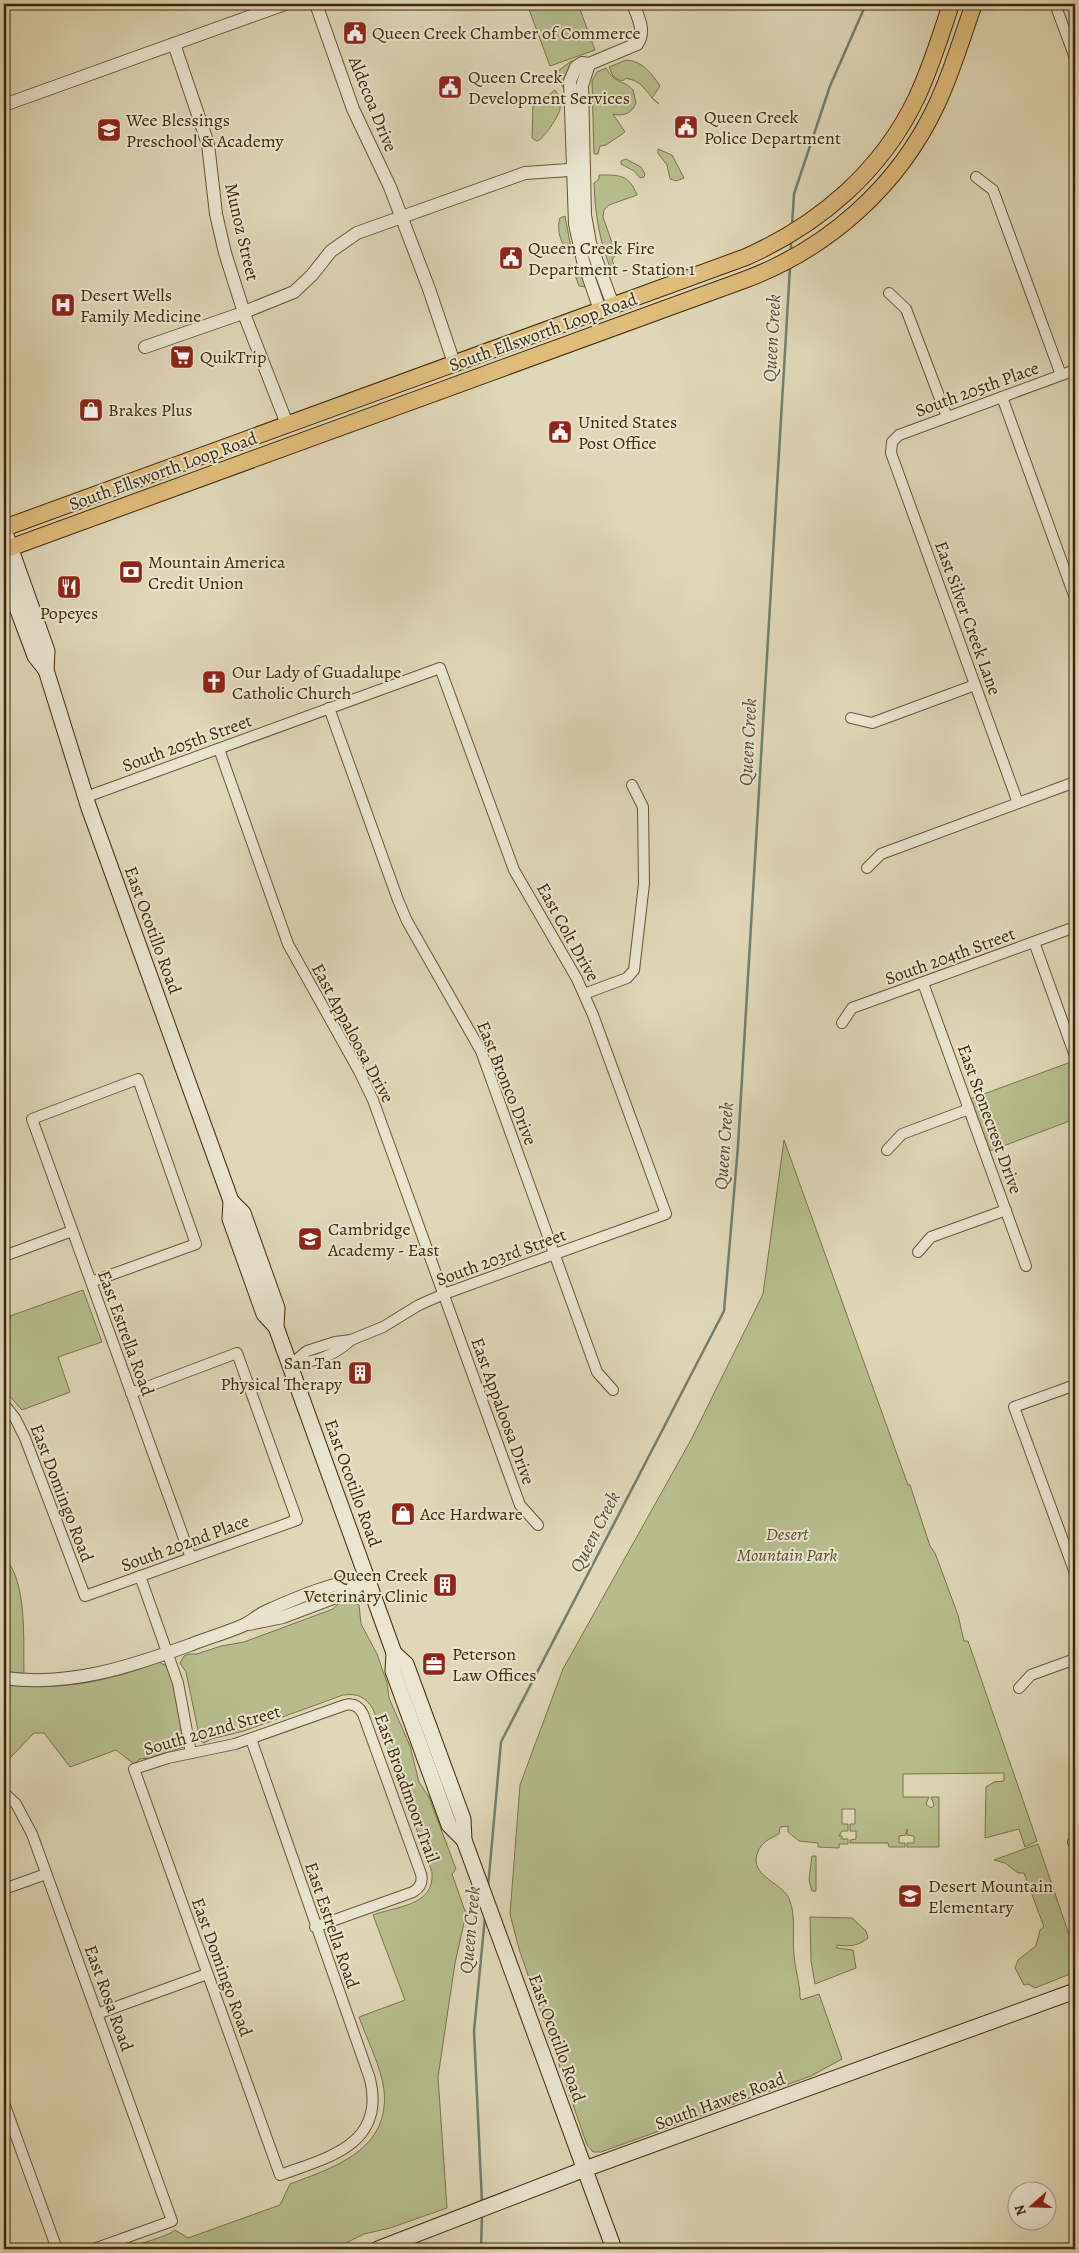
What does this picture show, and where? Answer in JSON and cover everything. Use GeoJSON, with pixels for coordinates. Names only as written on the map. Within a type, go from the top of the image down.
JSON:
{"type":"FeatureCollection","features":[{"type":"Feature","properties":{"kind":"main road","name":"South Ellsworth Loop Road"},"geometry":{"type":"LineString","coordinates":[[4,529],[746,257],[796,232],[841,198],[879,158],[908,114],[923,84],[952,4]]}},
{"type":"Feature","properties":{"kind":"main road","name":"South Ellsworth Loop Road"},"geometry":{"type":"LineString","coordinates":[[7,549],[744,280],[793,258],[838,228],[872,198],[920,136],[945,87],[974,4]]}},
{"type":"Feature","properties":{"kind":"main road"},"geometry":{"type":"LineString","coordinates":[[454,363],[464,382]]}},
{"type":"Feature","properties":{"kind":"main road"},"geometry":{"type":"LineString","coordinates":[[287,424],[294,444]]}},
{"type":"Feature","properties":{"kind":"main road","name":"East Ocotillo Road"},"geometry":{"type":"LineString","coordinates":[[4,529],[7,549],[47,651],[46,670],[86,797],[231,1202],[242,1213],[272,1293],[277,1308],[276,1327],[394,1653],[406,1664],[463,1819],[464,1840],[614,2249]]}},
{"type":"Feature","properties":{"kind":"main road","name":"East Ocotillo Road"},"geometry":{"type":"LineString","coordinates":[[4,573],[35,656],[46,670]]}},
{"type":"Feature","properties":{"kind":"main road","name":"South Hawes Road"},"geometry":{"type":"LineString","coordinates":[[378,2249],[585,2170],[1075,1991]]}},
{"type":"Feature","properties":{"kind":"street"},"geometry":{"type":"LineString","coordinates":[[4,105],[285,4]]}},
{"type":"Feature","properties":{"kind":"street","name":"Aldecoa Drive"},"geometry":{"type":"LineString","coordinates":[[316,4],[353,109],[390,187],[429,289],[454,363]]}},
{"type":"Feature","properties":{"kind":"street"},"geometry":{"type":"LineString","coordinates":[[607,308],[587,230],[578,169],[570,81],[576,67],[582,63],[589,64],[637,44],[642,35],[642,28],[633,4]]}},
{"type":"Feature","properties":{"kind":"street"},"geometry":{"type":"LineString","coordinates":[[1055,4],[1075,58]]}},
{"type":"Feature","properties":{"kind":"street","name":"Munoz Street"},"geometry":{"type":"LineString","coordinates":[[174,44],[208,144],[216,214],[225,253],[244,312],[287,424]]}},
{"type":"Feature","properties":{"kind":"street"},"geometry":{"type":"LineString","coordinates":[[145,347],[294,292],[312,275],[331,251],[344,240],[401,216],[526,173],[578,169]]}},
{"type":"Feature","properties":{"kind":"street"},"geometry":{"type":"LineString","coordinates":[[976,177],[992,190],[1061,375]]}},
{"type":"Feature","properties":{"kind":"street"},"geometry":{"type":"LineString","coordinates":[[889,293],[906,309],[946,418]]}},
{"type":"Feature","properties":{"kind":"street","name":"South 205th Place"},"geometry":{"type":"LineString","coordinates":[[892,442],[900,435],[1075,370]]}},
{"type":"Feature","properties":{"kind":"street"},"geometry":{"type":"LineString","coordinates":[[1002,397],[1075,598]]}},
{"type":"Feature","properties":{"kind":"street","name":"East Silver Creek Lane"},"geometry":{"type":"LineString","coordinates":[[892,442],[891,453],[1018,803]]}},
{"type":"Feature","properties":{"kind":"street","name":"South 205th Street"},"geometry":{"type":"LineString","coordinates":[[86,797],[440,668]]}},
{"type":"Feature","properties":{"kind":"street","name":"East Colt Drive"},"geometry":{"type":"LineString","coordinates":[[440,668],[514,870],[584,994],[666,1214]]}},
{"type":"Feature","properties":{"kind":"street"},"geometry":{"type":"LineString","coordinates":[[851,718],[872,723],[975,685]]}},
{"type":"Feature","properties":{"kind":"street","name":"East Bronco Drive"},"geometry":{"type":"LineString","coordinates":[[329,708],[398,900],[407,921],[481,1051],[597,1372],[613,1390]]}},
{"type":"Feature","properties":{"kind":"street","name":"East Appaloosa Drive"},"geometry":{"type":"LineString","coordinates":[[219,748],[288,944],[359,1071],[373,1100],[520,1505],[538,1525]]}},
{"type":"Feature","properties":{"kind":"street"},"geometry":{"type":"LineString","coordinates":[[867,868],[881,854],[1075,782]]}},
{"type":"Feature","properties":{"kind":"street"},"geometry":{"type":"LineString","coordinates":[[584,994],[627,978],[634,970],[644,884],[643,807],[632,785]]}},
{"type":"Feature","properties":{"kind":"street","name":"South 204th Street"},"geometry":{"type":"LineString","coordinates":[[842,1023],[852,1008],[1075,928]]}},
{"type":"Feature","properties":{"kind":"street"},"geometry":{"type":"LineString","coordinates":[[1034,942],[1075,1056]]}},
{"type":"Feature","properties":{"kind":"street","name":"East Stonecrest Drive"},"geometry":{"type":"LineString","coordinates":[[923,983],[1026,1266]]}},
{"type":"Feature","properties":{"kind":"street","name":"East Estrella Road"},"geometry":{"type":"LineString","coordinates":[[91,1282],[196,1244],[138,1079],[32,1119],[72,1231],[191,1558]]}},
{"type":"Feature","properties":{"kind":"street"},"geometry":{"type":"LineString","coordinates":[[887,1150],[902,1134],[969,1110]]}},
{"type":"Feature","properties":{"kind":"street"},"geometry":{"type":"LineString","coordinates":[[918,1252],[931,1236],[1006,1210]]}},
{"type":"Feature","properties":{"kind":"street","name":"South 203rd Street"},"geometry":{"type":"LineString","coordinates":[[290,1365],[307,1351],[335,1342],[351,1340],[384,1327],[419,1305],[444,1294],[666,1214]]}},
{"type":"Feature","properties":{"kind":"street"},"geometry":{"type":"LineString","coordinates":[[4,1256],[72,1231]]}},
{"type":"Feature","properties":{"kind":"street","name":"South 202nd Place"},"geometry":{"type":"LineString","coordinates":[[85,1596],[297,1520],[236,1353],[131,1393]]}},
{"type":"Feature","properties":{"kind":"street"},"geometry":{"type":"LineString","coordinates":[[1075,1385],[1014,1408],[1075,1573]]}},
{"type":"Feature","properties":{"kind":"street","name":"East Domingo Road"},"geometry":{"type":"LineString","coordinates":[[4,1404],[15,1418],[25,1438],[85,1596]]}},
{"type":"Feature","properties":{"kind":"street"},"geometry":{"type":"LineString","coordinates":[[140,1576],[178,1683],[191,1753]]}},
{"type":"Feature","properties":{"kind":"street"},"geometry":{"type":"LineString","coordinates":[[4,1678],[24,1680],[88,1676],[125,1667],[244,1625],[282,1617],[352,1591],[368,1578]]}},
{"type":"Feature","properties":{"kind":"street"},"geometry":{"type":"LineString","coordinates":[[1019,1688],[1031,1675],[1075,1660]]}},
{"type":"Feature","properties":{"kind":"street","name":"South 202nd Street"},"geometry":{"type":"LineString","coordinates":[[134,1770],[168,1758],[251,1739],[345,1705],[355,1705]]}},
{"type":"Feature","properties":{"kind":"street","name":"East Broadmoor Trail"},"geometry":{"type":"LineString","coordinates":[[315,1927],[413,1892],[420,1885],[421,1874],[373,1740],[362,1711],[355,1705]]}},
{"type":"Feature","properties":{"kind":"street","name":"East Estrella Road"},"geometry":{"type":"LineString","coordinates":[[251,1739],[315,1927],[370,2080],[373,2104],[368,2122],[357,2140],[344,2150],[280,2175]]}},
{"type":"Feature","properties":{"kind":"street","name":"East Domingo Road"},"geometry":{"type":"LineString","coordinates":[[134,1770],[280,2175]]}},
{"type":"Feature","properties":{"kind":"street","name":"East Rosa Road"},"geometry":{"type":"LineString","coordinates":[[4,1793],[16,1804],[25,1817],[172,2221],[94,2249]]}},
{"type":"Feature","properties":{"kind":"street"},"geometry":{"type":"LineString","coordinates":[[4,1889],[46,1874]]}},
{"type":"Feature","properties":{"kind":"street"},"geometry":{"type":"LineString","coordinates":[[97,2014],[207,1974]]}},
{"type":"Feature","properties":{"kind":"street"},"geometry":{"type":"LineString","coordinates":[[4,2103],[57,2249]]}},
{"type":"Feature","properties":{"kind":"green space"},"geometry":{"type":"Polygon","coordinates":[[[527,4],[578,4],[595,50],[550,66],[527,4]]]}},
{"type":"Feature","properties":{"kind":"green space"},"geometry":{"type":"Polygon","coordinates":[[[581,58],[567,93],[554,74],[570,62],[581,58]]]}},
{"type":"Feature","properties":{"kind":"green space"},"geometry":{"type":"Polygon","coordinates":[[[626,60],[642,66],[657,81],[660,86],[652,98],[639,83],[627,79],[619,80],[613,76],[609,67],[626,60]]]}},
{"type":"Feature","properties":{"kind":"green space"},"geometry":{"type":"Polygon","coordinates":[[[606,68],[616,80],[626,84],[633,90],[636,103],[627,113],[621,115],[613,114],[625,132],[606,145],[600,146],[598,154],[594,154],[592,81],[597,72],[606,68]]]}},
{"type":"Feature","properties":{"kind":"green space"},"geometry":{"type":"Polygon","coordinates":[[[555,90],[560,102],[559,112],[547,132],[537,141],[532,138],[533,103],[555,90]]]}},
{"type":"Feature","properties":{"kind":"green space"},"geometry":{"type":"Polygon","coordinates":[[[658,149],[672,155],[684,178],[676,181],[670,179],[667,165],[658,153],[658,149]]]}},
{"type":"Feature","properties":{"kind":"green space"},"geometry":{"type":"Polygon","coordinates":[[[626,159],[641,167],[645,174],[644,177],[640,178],[634,171],[621,164],[621,161],[626,159]]]}},
{"type":"Feature","properties":{"kind":"green space"},"geometry":{"type":"Polygon","coordinates":[[[599,175],[612,175],[627,179],[637,195],[609,205],[604,210],[603,217],[616,254],[612,260],[617,272],[613,274],[605,252],[597,218],[594,183],[599,179],[599,175]]]}},
{"type":"Feature","properties":{"kind":"green space"},"geometry":{"type":"Polygon","coordinates":[[[565,216],[572,253],[562,243],[559,233],[560,218],[565,216]]]}},
{"type":"Feature","properties":{"kind":"green space"},"geometry":{"type":"Polygon","coordinates":[[[569,265],[579,267],[586,287],[579,286],[575,275],[564,273],[569,265]]]}},
{"type":"Feature","properties":{"kind":"green space"},"geometry":{"type":"Polygon","coordinates":[[[1071,1062],[1075,1075],[1075,1119],[990,1151],[970,1099],[1071,1062]]]}},
{"type":"Feature","properties":{"kind":"green space","name":"Desert Mountain Park"},"geometry":{"type":"Polygon","coordinates":[[[784,1140],[908,1485],[910,1485],[930,1546],[935,1553],[958,1615],[964,1641],[968,1641],[1037,1841],[1025,1847],[1019,1829],[985,1838],[986,1787],[994,1782],[1004,1781],[1004,1773],[903,1774],[903,1797],[929,1797],[926,1804],[931,1808],[934,1805],[931,1797],[939,1797],[939,1847],[907,1847],[907,1843],[914,1843],[914,1836],[907,1835],[907,1829],[906,1835],[899,1836],[899,1843],[905,1843],[905,1847],[889,1847],[888,1843],[850,1843],[850,1840],[856,1839],[856,1831],[850,1831],[850,1824],[855,1824],[855,1809],[842,1809],[842,1824],[848,1824],[848,1831],[842,1831],[839,1836],[842,1836],[842,1839],[848,1839],[848,1844],[839,1844],[839,1848],[818,1847],[818,1843],[799,1841],[788,1832],[788,1826],[780,1827],[779,1834],[766,1841],[761,1847],[757,1854],[756,1862],[758,1869],[787,1895],[790,1901],[793,1914],[795,1960],[800,1997],[801,2000],[819,1994],[842,2059],[811,2076],[601,2152],[593,2152],[587,2145],[519,1949],[510,1914],[520,1785],[563,1669],[692,1438],[763,1294],[784,1140]]]}},
{"type":"Feature","properties":{"kind":"green space"},"geometry":{"type":"Polygon","coordinates":[[[83,1290],[102,1342],[58,1357],[70,1392],[22,1410],[4,1390],[4,1321],[11,1318],[10,1316],[83,1290]]]}},
{"type":"Feature","properties":{"kind":"green space"},"geometry":{"type":"Polygon","coordinates":[[[4,1557],[12,1568],[21,1596],[24,1630],[24,1674],[4,1671],[4,1557]]]}},
{"type":"Feature","properties":{"kind":"green space"},"geometry":{"type":"Polygon","coordinates":[[[349,1600],[359,1605],[361,1624],[377,1654],[387,1683],[389,1698],[410,1746],[419,1782],[429,1797],[456,1869],[452,1874],[466,1914],[455,1963],[438,2077],[447,2208],[390,2228],[364,2234],[334,2249],[124,2249],[159,2238],[175,2230],[188,2238],[280,2205],[290,2184],[341,2163],[369,2142],[378,2128],[384,2111],[384,2090],[377,2062],[359,2017],[405,2000],[373,1915],[413,1903],[421,1898],[427,1892],[431,1883],[432,1872],[373,1709],[361,1697],[343,1695],[244,1731],[211,1739],[204,1743],[197,1738],[198,1730],[186,1672],[180,1663],[184,1656],[189,1654],[197,1654],[221,1646],[244,1642],[333,1609],[338,1604],[349,1600]]]}},
{"type":"Feature","properties":{"kind":"green space"},"geometry":{"type":"Polygon","coordinates":[[[159,1662],[168,1667],[174,1684],[184,1747],[140,1759],[134,1764],[116,1750],[70,1767],[44,1733],[34,1733],[9,1759],[4,1769],[4,1684],[43,1687],[63,1686],[122,1675],[159,1662]]]}},
{"type":"Feature","properties":{"kind":"green space"},"geometry":{"type":"Polygon","coordinates":[[[1038,1844],[1075,1952],[1075,1972],[1035,1988],[1028,1984],[1024,1985],[1015,1968],[1018,1960],[1036,1946],[1040,1930],[1044,1927],[1024,1873],[1018,1873],[1005,1863],[994,1860],[1038,1844]]]}},
{"type":"Feature","properties":{"kind":"green space"},"geometry":{"type":"Polygon","coordinates":[[[812,1856],[816,1856],[816,1891],[812,1891],[809,1880],[812,1856]]]}},
{"type":"Feature","properties":{"kind":"green space"},"geometry":{"type":"Polygon","coordinates":[[[810,1917],[852,1918],[866,1931],[868,1938],[861,1943],[849,1946],[837,1945],[837,1948],[853,1950],[856,1968],[815,1984],[811,1961],[810,1917]]]}},
{"type":"Feature","properties":{"kind":"waterway","name":"Queen Creek"},"geometry":{"type":"LineString","coordinates":[[792,226],[794,194],[830,86],[866,4]]}},
{"type":"Feature","properties":{"kind":"waterway","name":"Queen Creek"},"geometry":{"type":"LineString","coordinates":[[791,239],[791,251]]}},
{"type":"Feature","properties":{"kind":"waterway","name":"Queen Creek"},"geometry":{"type":"LineString","coordinates":[[488,1887],[501,1742],[724,1311],[738,1146],[790,267]]}},
{"type":"Feature","properties":{"kind":"waterway","name":"Queen Creek"},"geometry":{"type":"LineString","coordinates":[[482,2203],[474,2031],[485,1917]]}},
{"type":"Feature","properties":{"kind":"waterway","name":"Queen Creek"},"geometry":{"type":"LineString","coordinates":[[481,2249],[482,2214]]}},
{"type":"Feature","properties":{"kind":"place","name":"Queen Creek Chamber of Commerce"},"geometry":{"type":"Point","coordinates":[355,33]}},
{"type":"Feature","properties":{"kind":"place","name":"Queen Creek Development Services"},"geometry":{"type":"Point","coordinates":[450,87]}},
{"type":"Feature","properties":{"kind":"place","name":"Queen Creek Police Department"},"geometry":{"type":"Point","coordinates":[686,127]}},
{"type":"Feature","properties":{"kind":"place","name":"Wee Blessings Preschool & Academy"},"geometry":{"type":"Point","coordinates":[109,130]}},
{"type":"Feature","properties":{"kind":"place","name":"Queen Creek Fire Department - Station 1"},"geometry":{"type":"Point","coordinates":[511,258]}},
{"type":"Feature","properties":{"kind":"place","name":"Desert Wells Family Medicine"},"geometry":{"type":"Point","coordinates":[63,305]}},
{"type":"Feature","properties":{"kind":"place","name":"QuikTrip"},"geometry":{"type":"Point","coordinates":[182,357]}},
{"type":"Feature","properties":{"kind":"place","name":"Brakes Plus"},"geometry":{"type":"Point","coordinates":[91,410]}},
{"type":"Feature","properties":{"kind":"place","name":"United States Post Office"},"geometry":{"type":"Point","coordinates":[560,432]}},
{"type":"Feature","properties":{"kind":"place","name":"Mountain America Credit Union"},"geometry":{"type":"Point","coordinates":[131,572]}},
{"type":"Feature","properties":{"kind":"place","name":"Popeyes"},"geometry":{"type":"Point","coordinates":[69,587]}},
{"type":"Feature","properties":{"kind":"place","name":"Our Lady of Guadalupe Catholic Church"},"geometry":{"type":"Point","coordinates":[214,682]}},
{"type":"Feature","properties":{"kind":"place","name":"Cambridge Academy - East"},"geometry":{"type":"Point","coordinates":[310,1239]}},
{"type":"Feature","properties":{"kind":"place","name":"San Tan Physical Therapy"},"geometry":{"type":"Point","coordinates":[360,1373]}},
{"type":"Feature","properties":{"kind":"place","name":"Ace Hardware"},"geometry":{"type":"Point","coordinates":[403,1514]}},
{"type":"Feature","properties":{"kind":"place","name":"Queen Creek Veterinary Clinic"},"geometry":{"type":"Point","coordinates":[445,1585]}},
{"type":"Feature","properties":{"kind":"place","name":"Peterson Law Offices"},"geometry":{"type":"Point","coordinates":[434,1664]}},
{"type":"Feature","properties":{"kind":"place","name":"Desert Mountain Elementary"},"geometry":{"type":"Point","coordinates":[910,1896]}}]}
